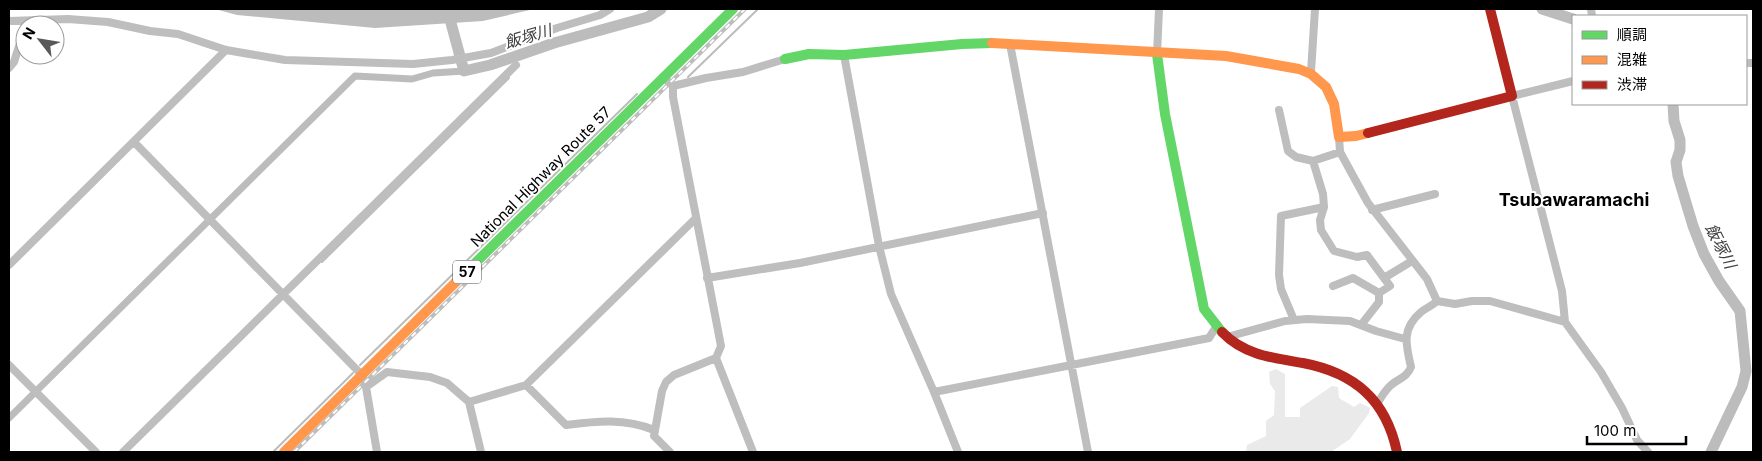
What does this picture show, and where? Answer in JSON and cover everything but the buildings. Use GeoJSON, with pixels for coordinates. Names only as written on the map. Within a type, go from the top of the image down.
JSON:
{"type":"FeatureCollection","features":[{"type":"Feature","properties":{"kind":"main road","name":"National Highway Route 57"},"geometry":{"type":"LineString","coordinates":[[284,452],[733,9]]}},
{"type":"Feature","properties":{"kind":"main road"},"geometry":{"type":"LineString","coordinates":[[785,58],[809,54],[844,55],[962,44],[1010,44],[1157,54],[1226,56],[1311,72],[1328,88],[1336,110],[1339,137],[1356,136],[1512,96],[1490,9]]}},
{"type":"Feature","properties":{"kind":"main road"},"geometry":{"type":"LineString","coordinates":[[1157,54],[1165,114],[1204,309],[1216,327],[1242,348],[1253,353],[1332,371],[1353,380],[1365,389],[1378,403],[1392,431],[1397,452]]}},
{"type":"Feature","properties":{"kind":"street"},"geometry":{"type":"LineString","coordinates":[[65,19],[108,22],[150,31],[178,34],[226,50],[285,60],[405,64],[491,53],[557,28],[600,15],[610,9]]}},
{"type":"Feature","properties":{"kind":"street"},"geometry":{"type":"LineString","coordinates":[[1157,54],[1159,9]]}},
{"type":"Feature","properties":{"kind":"street"},"geometry":{"type":"LineString","coordinates":[[1311,72],[1315,9]]}},
{"type":"Feature","properties":{"kind":"street"},"geometry":{"type":"LineString","coordinates":[[1010,44],[1088,452]]}},
{"type":"Feature","properties":{"kind":"street"},"geometry":{"type":"LineString","coordinates":[[9,265],[226,50]]}},
{"type":"Feature","properties":{"kind":"street"},"geometry":{"type":"LineString","coordinates":[[844,55],[879,246],[891,294],[958,452]]}},
{"type":"Feature","properties":{"kind":"street"},"geometry":{"type":"LineString","coordinates":[[673,86],[696,79],[743,72],[785,58]]}},
{"type":"Feature","properties":{"kind":"street"},"geometry":{"type":"LineString","coordinates":[[123,452],[516,65]]}},
{"type":"Feature","properties":{"kind":"street"},"geometry":{"type":"LineString","coordinates":[[664,77],[673,86],[673,97],[695,219],[721,346],[716,358],[753,452]]}},
{"type":"Feature","properties":{"kind":"street"},"geometry":{"type":"LineString","coordinates":[[1572,81],[1512,96],[1562,290],[1565,322],[1588,353],[1622,408],[1637,440],[1648,452]]}},
{"type":"Feature","properties":{"kind":"street"},"geometry":{"type":"LineString","coordinates":[[1279,110],[1288,151],[1296,157],[1313,161],[1340,152]]}},
{"type":"Feature","properties":{"kind":"street"},"geometry":{"type":"LineString","coordinates":[[1339,137],[1340,152],[1372,210],[1427,278],[1437,301]]}},
{"type":"Feature","properties":{"kind":"street"},"geometry":{"type":"LineString","coordinates":[[134,142],[362,375],[377,452]]}},
{"type":"Feature","properties":{"kind":"street"},"geometry":{"type":"LineString","coordinates":[[1313,161],[1323,194],[1324,206],[1320,220],[1321,230],[1334,251],[1357,257],[1367,255],[1390,286],[1379,293]]}},
{"type":"Feature","properties":{"kind":"street"},"geometry":{"type":"LineString","coordinates":[[1372,210],[1435,194]]}},
{"type":"Feature","properties":{"kind":"street"},"geometry":{"type":"LineString","coordinates":[[1294,320],[1281,289],[1280,216],[1324,206]]}},
{"type":"Feature","properties":{"kind":"street"},"geometry":{"type":"LineString","coordinates":[[708,278],[800,263],[1042,213]]}},
{"type":"Feature","properties":{"kind":"street"},"geometry":{"type":"LineString","coordinates":[[469,402],[526,385],[695,219]]}},
{"type":"Feature","properties":{"kind":"street"},"geometry":{"type":"LineString","coordinates":[[1384,278],[1412,260]]}},
{"type":"Feature","properties":{"kind":"street"},"geometry":{"type":"LineString","coordinates":[[1333,286],[1353,278],[1379,293]]}},
{"type":"Feature","properties":{"kind":"street"},"geometry":{"type":"LineString","coordinates":[[1361,325],[1379,302],[1379,293]]}},
{"type":"Feature","properties":{"kind":"street"},"geometry":{"type":"LineString","coordinates":[[1378,403],[1386,390],[1406,376],[1410,370],[1405,339],[1411,324],[1421,312],[1437,301],[1456,304],[1472,301],[1490,301],[1565,322]]}},
{"type":"Feature","properties":{"kind":"street"},"geometry":{"type":"LineString","coordinates":[[1227,337],[1262,327],[1307,319],[1350,321],[1376,332],[1405,339]]}},
{"type":"Feature","properties":{"kind":"street"},"geometry":{"type":"LineString","coordinates":[[934,392],[1210,338],[1216,327]]}},
{"type":"Feature","properties":{"kind":"street"},"geometry":{"type":"LineString","coordinates":[[670,452],[654,436],[662,391],[666,382],[674,375],[716,358]]}},
{"type":"Feature","properties":{"kind":"street"},"geometry":{"type":"LineString","coordinates":[[9,365],[96,452]]}},
{"type":"Feature","properties":{"kind":"street"},"geometry":{"type":"LineString","coordinates":[[366,388],[388,372],[400,375],[430,377],[448,383],[469,402],[481,452]]}},
{"type":"Feature","properties":{"kind":"street"},"geometry":{"type":"LineString","coordinates":[[526,385],[566,425],[614,421],[639,424],[654,430]]}},
{"type":"Feature","properties":{"kind":"shaded area"},"geometry":{"type":"Polygon","coordinates":[[[215,9],[534,9],[483,21],[375,28],[237,15],[215,9]]]}},
{"type":"Feature","properties":{"kind":"shaded area"},"geometry":{"type":"Polygon","coordinates":[[[1276,369],[1285,374],[1285,417],[1300,417],[1300,408],[1332,386],[1338,387],[1339,398],[1354,407],[1360,403],[1370,408],[1369,413],[1350,439],[1331,452],[1246,452],[1247,445],[1266,436],[1266,421],[1274,415],[1275,391],[1270,384],[1269,372],[1276,369]]]}},
{"type":"Feature","properties":{"kind":"waterway","name":"飯塚川"},"geometry":{"type":"LineString","coordinates":[[449,9],[464,71],[490,65],[554,43],[648,17],[661,9]]}},
{"type":"Feature","properties":{"kind":"waterway"},"geometry":{"type":"LineString","coordinates":[[688,77],[758,9]]}},
{"type":"Feature","properties":{"kind":"waterway","name":"飯塚川"},"geometry":{"type":"LineString","coordinates":[[1542,9],[1572,19]]}},
{"type":"Feature","properties":{"kind":"waterway"},"geometry":{"type":"LineString","coordinates":[[9,418],[355,76],[412,79],[433,73],[464,71]]}},
{"type":"Feature","properties":{"kind":"waterway"},"geometry":{"type":"LineString","coordinates":[[322,262],[509,78]]}},
{"type":"Feature","properties":{"kind":"waterway"},"geometry":{"type":"LineString","coordinates":[[360,365],[637,94]]}},
{"type":"Feature","properties":{"kind":"waterway","name":"飯塚川"},"geometry":{"type":"LineString","coordinates":[[1673,105],[1674,121],[1680,140],[1680,150],[1676,162],[1678,176],[1693,226],[1704,254],[1719,281],[1740,311],[1746,371],[1742,387],[1711,452]]}},
{"type":"Feature","properties":{"kind":"waterway"},"geometry":{"type":"LineString","coordinates":[[273,452],[353,373]]}},
{"type":"Feature","properties":{"kind":"railway"},"geometry":{"type":"LineString","coordinates":[[294,452],[745,9]]}},
{"type":"Feature","properties":{"kind":"traffic: fast"},"geometry":{"type":"LineString","coordinates":[[463,275],[733,9]]}},
{"type":"Feature","properties":{"kind":"traffic: fast"},"geometry":{"type":"LineString","coordinates":[[785,59],[809,54],[844,55],[992,43]]}},
{"type":"Feature","properties":{"kind":"traffic: fast"},"geometry":{"type":"LineString","coordinates":[[1157,54],[1165,114],[1204,309],[1222,332]]}},
{"type":"Feature","properties":{"kind":"traffic: slow"},"geometry":{"type":"LineString","coordinates":[[992,43],[1226,56],[1299,69],[1311,74],[1326,87],[1334,104],[1339,137],[1368,133]]}},
{"type":"Feature","properties":{"kind":"traffic: slow"},"geometry":{"type":"LineString","coordinates":[[284,452],[463,275]]}},
{"type":"Feature","properties":{"kind":"traffic: jam"},"geometry":{"type":"LineString","coordinates":[[1368,133],[1512,96],[1490,9]]}},
{"type":"Feature","properties":{"kind":"traffic: jam"},"geometry":{"type":"LineString","coordinates":[[1222,332],[1249,351],[1322,368],[1353,382],[1376,404],[1385,418],[1397,452]]}},
{"type":"Feature","properties":{"kind":"district","name":"Tsubawaramachi"},"geometry":{"type":"Point","coordinates":[1574,200]}}]}
